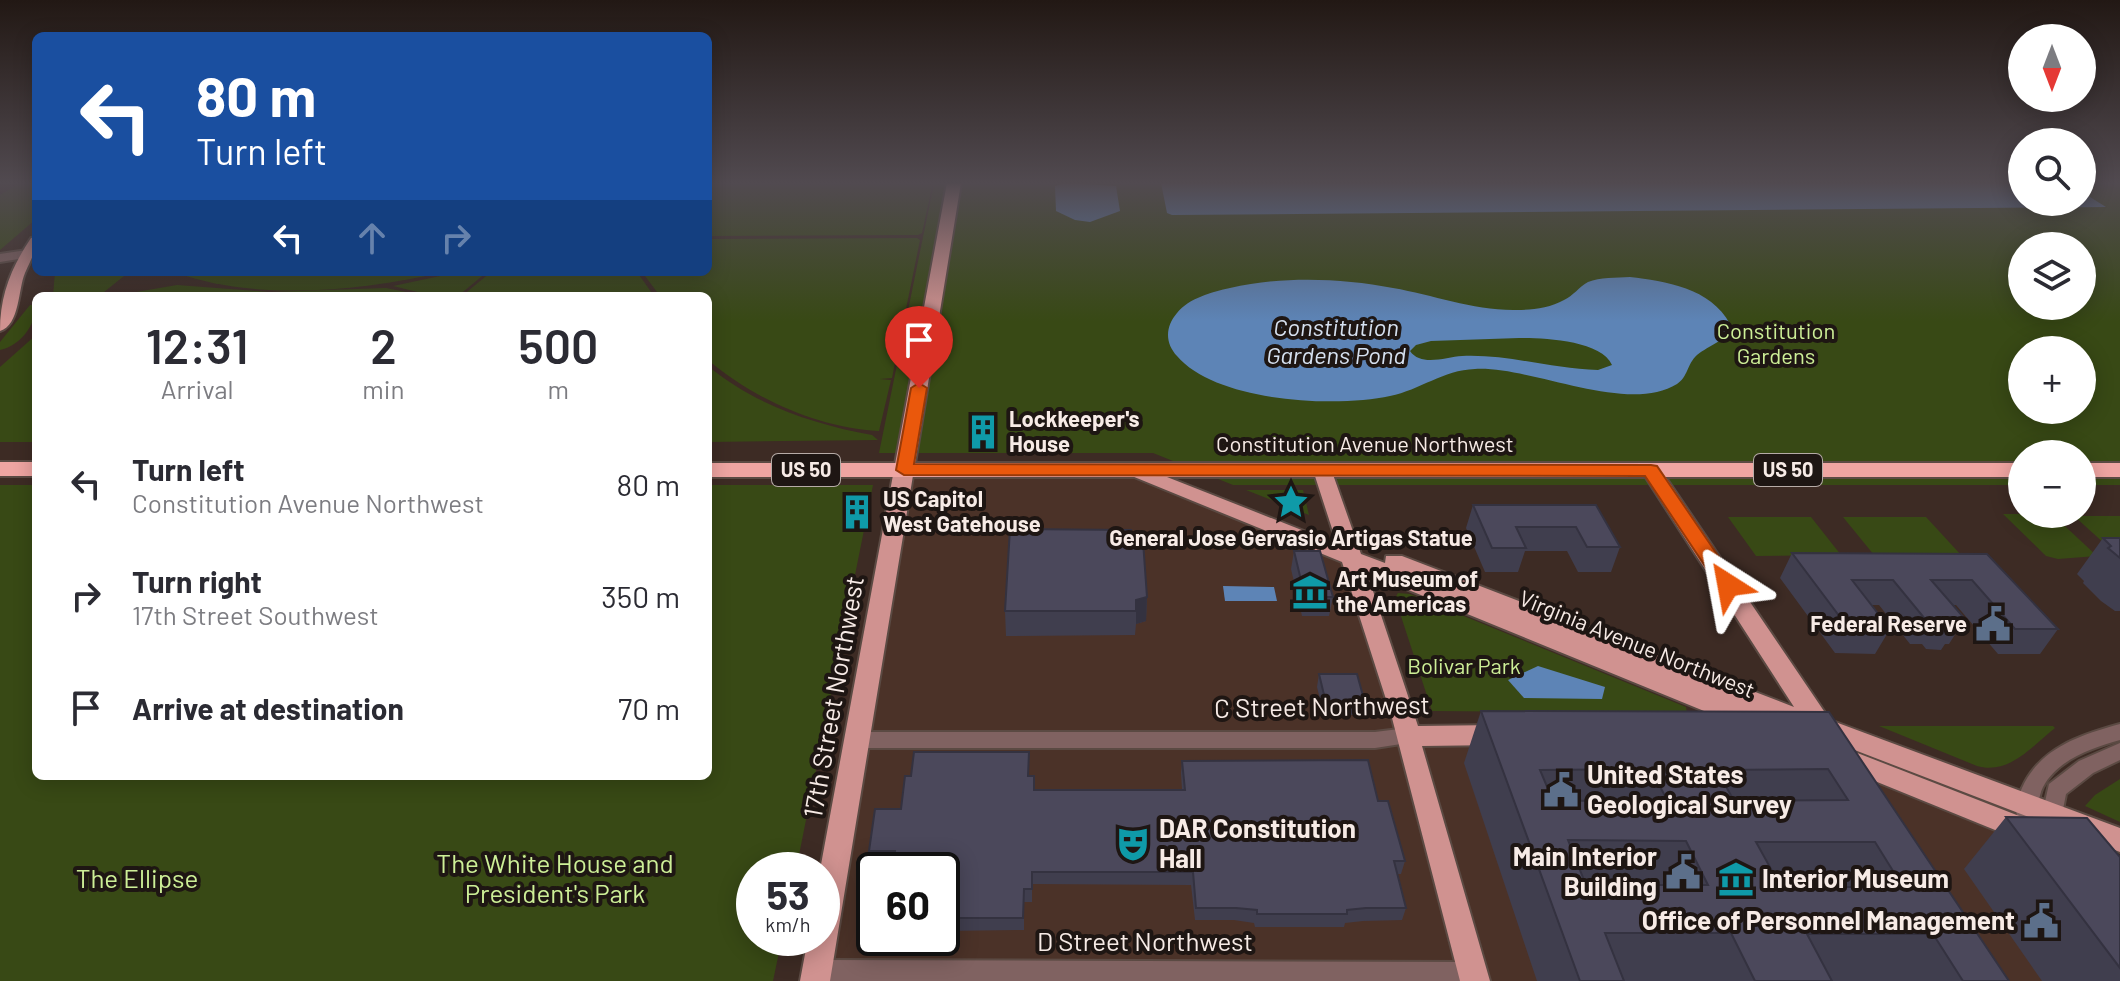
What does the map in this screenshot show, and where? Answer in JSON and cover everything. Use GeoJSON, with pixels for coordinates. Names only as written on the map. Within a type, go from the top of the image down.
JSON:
{"type":"FeatureCollection","features":[{"type":"Feature","properties":{"kind":"highway"},"geometry":{"type":"LineString","coordinates":[[0,469],[32,469]]}},
{"type":"Feature","properties":{"kind":"highway","name":"Constitution Avenue Northwest"},"geometry":{"type":"LineString","coordinates":[[712,470],[2008,470]]}},
{"type":"Feature","properties":{"kind":"highway"},"geometry":{"type":"LineString","coordinates":[[2096,470],[2120,470]]}},
{"type":"Feature","properties":{"kind":"main road","name":"17th Street Northwest"},"geometry":{"type":"LineString","coordinates":[[816,976],[946,229]]}},
{"type":"Feature","properties":{"kind":"main road"},"geometry":{"type":"LineString","coordinates":[[0,326],[11,301],[16,275],[31,248]]}},
{"type":"Feature","properties":{"kind":"main road","name":"Virginia Avenue Northwest"},"geometry":{"type":"LineString","coordinates":[[1134,470],[1821,727],[2038,822],[2113,851]]}},
{"type":"Feature","properties":{"kind":"main road"},"geometry":{"type":"LineString","coordinates":[[1323,470],[1395,685],[1474,977]]}},
{"type":"Feature","properties":{"kind":"main road"},"geometry":{"type":"LineString","coordinates":[[1651,470],[1864,792]]}},
{"type":"Feature","properties":{"kind":"main road","name":"Virginia Avenue Northwest"},"geometry":{"type":"LineString","coordinates":[[1349,550],[1840,756],[2038,822]]}},
{"type":"Feature","properties":{"kind":"main road","name":"C Street Northwest"},"geometry":{"type":"LineString","coordinates":[[1407,736],[1527,735]]}},
{"type":"Feature","properties":{"kind":"main road"},"geometry":{"type":"LineString","coordinates":[[1718,735],[1788,735]]}},
{"type":"Feature","properties":{"kind":"street"},"geometry":{"type":"LineString","coordinates":[[0,258],[31,248]]}},
{"type":"Feature","properties":{"kind":"street"},"geometry":{"type":"LineString","coordinates":[[2038,822],[2034,779],[2050,763],[2089,742],[2120,732]]}},
{"type":"Feature","properties":{"kind":"street","name":"C Street Northwest"},"geometry":{"type":"LineString","coordinates":[[856,740],[1375,740],[1407,736]]}},
{"type":"Feature","properties":{"kind":"street"},"geometry":{"type":"LineString","coordinates":[[2038,822],[2061,785],[2086,767],[2120,751]]}},
{"type":"Feature","properties":{"kind":"street","name":"D Street Northwest"},"geometry":{"type":"LineString","coordinates":[[816,976],[1474,977]]}},
{"type":"Feature","properties":{"kind":"shaded area"},"geometry":{"type":"Polygon","coordinates":[[[904,470],[1134,470],[1352,559],[1407,736],[1788,735],[2120,869],[2120,981],[815,981],[819,956],[840,956],[840,852],[837,852],[904,470]]]}},
{"type":"Feature","properties":{"kind":"green space"},"geometry":{"type":"Polygon","coordinates":[[[0,229],[25,229],[0,250],[0,229]]]}},
{"type":"Feature","properties":{"kind":"green space"},"geometry":{"type":"Polygon","coordinates":[[[712,229],[923,229],[918,235],[712,236],[712,229]]]}},
{"type":"Feature","properties":{"kind":"green space","name":"Constitution Gardens"},"geometry":{"type":"Polygon","coordinates":[[[925,229],[2120,229],[2120,485],[2096,485],[2096,440],[2008,440],[2008,485],[1233,485],[1153,453],[879,453],[925,229]]]}},
{"type":"Feature","properties":{"kind":"green space"},"geometry":{"type":"Polygon","coordinates":[[[712,239],[920,240],[892,378],[880,379],[891,380],[879,431],[810,418],[766,399],[712,363],[712,292],[657,292],[645,276],[712,276],[712,239]]]}},
{"type":"Feature","properties":{"kind":"green space"},"geometry":{"type":"Polygon","coordinates":[[[55,276],[124,276],[104,292],[53,292],[55,276]]]}},
{"type":"Feature","properties":{"kind":"green space"},"geometry":{"type":"Polygon","coordinates":[[[188,276],[426,276],[309,290],[239,287],[188,276]]]}},
{"type":"Feature","properties":{"kind":"green space"},"geometry":{"type":"Polygon","coordinates":[[[440,276],[482,276],[463,292],[418,292],[393,286],[440,276]]]}},
{"type":"Feature","properties":{"kind":"green space"},"geometry":{"type":"Polygon","coordinates":[[[486,276],[640,276],[651,292],[467,292],[486,276]]]}},
{"type":"Feature","properties":{"kind":"green space"},"geometry":{"type":"Polygon","coordinates":[[[177,285],[269,292],[136,292],[177,285]]]}},
{"type":"Feature","properties":{"kind":"green space"},"geometry":{"type":"Polygon","coordinates":[[[386,288],[406,292],[269,292],[386,288]]]}},
{"type":"Feature","properties":{"kind":"green space"},"geometry":{"type":"Polygon","coordinates":[[[32,305],[32,322],[26,334],[0,350],[0,342],[32,305]]]}},
{"type":"Feature","properties":{"kind":"green space"},"geometry":{"type":"Polygon","coordinates":[[[32,339],[32,442],[0,442],[0,367],[32,339]]]}},
{"type":"Feature","properties":{"kind":"green space"},"geometry":{"type":"Polygon","coordinates":[[[712,369],[745,392],[786,411],[872,435],[878,440],[712,442],[712,369]]]}},
{"type":"Feature","properties":{"kind":"green space","name":"The White House and President's Park"},"geometry":{"type":"Polygon","coordinates":[[[0,485],[32,485],[32,780],[712,780],[712,485],[873,485],[800,852],[736,852],[736,956],[778,956],[773,981],[0,981],[0,485]]]}},
{"type":"Feature","properties":{"kind":"green space"},"geometry":{"type":"Polygon","coordinates":[[[1246,490],[1303,490],[1309,515],[1246,490]]]}},
{"type":"Feature","properties":{"kind":"green space"},"geometry":{"type":"Polygon","coordinates":[[[2096,516],[2120,516],[2120,544],[2105,544],[2087,528],[2096,528],[2096,516]]]}},
{"type":"Feature","properties":{"kind":"green space"},"geometry":{"type":"Polygon","coordinates":[[[1728,517],[1811,517],[1841,555],[1756,556],[1728,517]]]}},
{"type":"Feature","properties":{"kind":"green space"},"geometry":{"type":"Polygon","coordinates":[[[1843,517],[1926,517],[1961,555],[1874,555],[1843,517]]]}},
{"type":"Feature","properties":{"kind":"green space"},"geometry":{"type":"Polygon","coordinates":[[[2017,528],[2067,528],[2097,556],[2058,559],[2046,556],[2017,528]]]}},
{"type":"Feature","properties":{"kind":"green space","name":"Bolivar Park"},"geometry":{"type":"Polygon","coordinates":[[[1398,593],[1410,594],[1686,707],[1687,713],[1432,711],[1395,598],[1398,593]]]}},
{"type":"Feature","properties":{"kind":"green space"},"geometry":{"type":"Polygon","coordinates":[[[1879,726],[2055,728],[2019,758],[1989,768],[1977,766],[1879,726]]]}},
{"type":"Feature","properties":{"kind":"green space"},"geometry":{"type":"Polygon","coordinates":[[[2120,779],[2120,822],[2085,806],[2095,795],[2120,779]]]}},
{"type":"Feature","properties":{"kind":"water","name":"Constitution Gardens Pond"},"geometry":{"type":"Polygon","coordinates":[[[1630,277],[1672,284],[1699,294],[1722,312],[1730,324],[1722,339],[1694,359],[1681,381],[1656,392],[1606,392],[1524,374],[1475,369],[1452,373],[1401,393],[1367,400],[1278,398],[1219,383],[1195,371],[1177,356],[1169,340],[1173,318],[1188,303],[1208,294],[1250,284],[1291,280],[1353,282],[1485,308],[1523,310],[1559,303],[1593,280],[1630,277]],[[1529,338],[1431,341],[1416,345],[1410,351],[1427,360],[1479,356],[1598,370],[1612,365],[1606,357],[1584,345],[1529,338]]]}},
{"type":"Feature","properties":{"kind":"water"},"geometry":{"type":"Polygon","coordinates":[[[1223,586],[1274,587],[1277,601],[1225,601],[1223,586]]]}},
{"type":"Feature","properties":{"kind":"water"},"geometry":{"type":"Polygon","coordinates":[[[1538,666],[1605,687],[1602,699],[1524,698],[1508,680],[1538,666]]]}},
{"type":"Feature","properties":{"kind":"building"},"geometry":{"type":"Polygon","coordinates":[[[1473,505],[1596,505],[1620,547],[1587,547],[1576,527],[1516,527],[1526,548],[1492,548],[1473,505]]]}},
{"type":"Feature","properties":{"kind":"building"},"geometry":{"type":"Polygon","coordinates":[[[1010,529],[1131,530],[1131,540],[1143,541],[1147,597],[1136,600],[1136,611],[1005,611],[1010,529]]]}},
{"type":"Feature","properties":{"kind":"building"},"geometry":{"type":"Polygon","coordinates":[[[2103,538],[2120,538],[2120,558],[2108,548],[2111,546],[2103,538]]]}},
{"type":"Feature","properties":{"kind":"building"},"geometry":{"type":"Polygon","coordinates":[[[1294,551],[1320,551],[1333,597],[1305,597],[1294,551]]]}},
{"type":"Feature","properties":{"kind":"building"},"geometry":{"type":"Polygon","coordinates":[[[1792,553],[1987,554],[2058,629],[2015,629],[1972,580],[1931,580],[1965,619],[1952,619],[1957,625],[1942,625],[1938,619],[1925,619],[1893,580],[1852,580],[1890,629],[1849,629],[1792,553]]]}},
{"type":"Feature","properties":{"kind":"building"},"geometry":{"type":"Polygon","coordinates":[[[1319,674],[1357,674],[1365,703],[1326,703],[1319,674]]]}},
{"type":"Feature","properties":{"kind":"building"},"geometry":{"type":"Polygon","coordinates":[[[1481,711],[1829,712],[2009,981],[1963,981],[1933,934],[1807,934],[1832,981],[1755,981],[1731,933],[1605,933],[1624,981],[1580,981],[1481,711]],[[1651,769],[1540,770],[1553,801],[1667,800],[1651,769]],[[1828,769],[1717,770],[1734,801],[1848,800],[1828,769]],[[1568,840],[1586,885],[1708,885],[1686,841],[1568,840]],[[1756,842],[1781,887],[1903,887],[1875,842],[1756,842]]]}},
{"type":"Feature","properties":{"kind":"building","name":"DAR Constitution Hall"},"geometry":{"type":"Polygon","coordinates":[[[914,752],[1029,752],[1028,776],[1034,776],[1034,790],[1185,790],[1182,761],[1368,760],[1378,801],[1388,801],[1405,861],[1394,861],[1406,908],[1366,908],[1347,910],[1347,914],[1257,914],[1257,910],[1196,908],[1193,872],[1032,872],[1032,889],[1024,889],[1023,918],[960,918],[960,852],[869,851],[875,809],[901,809],[905,776],[911,776],[914,752]]]}},
{"type":"Feature","properties":{"kind":"building"},"geometry":{"type":"Polygon","coordinates":[[[2006,817],[2087,818],[2120,857],[2120,968],[2006,817]]]}},
{"type":"Feature","properties":{"kind":"place","name":"Lockkeeper's House"},"geometry":{"type":"Point","coordinates":[983,432]}},
{"type":"Feature","properties":{"kind":"place","name":"General Jose Gervasio Artigas Statue"},"geometry":{"type":"Point","coordinates":[1291,502]}},
{"type":"Feature","properties":{"kind":"place","name":"US Capitol West Gatehouse"},"geometry":{"type":"Point","coordinates":[857,512]}},
{"type":"Feature","properties":{"kind":"place","name":"Art Museum of the Americas"},"geometry":{"type":"Point","coordinates":[1310,592]}},
{"type":"Feature","properties":{"kind":"place","name":"Federal Reserve"},"geometry":{"type":"Point","coordinates":[1993,624]}},
{"type":"Feature","properties":{"kind":"place","name":"United States Geological Survey"},"geometry":{"type":"Point","coordinates":[1561,790]}},
{"type":"Feature","properties":{"kind":"place","name":"DAR Constitution Hall"},"geometry":{"type":"Point","coordinates":[1133,844]}},
{"type":"Feature","properties":{"kind":"place","name":"Main Interior Building"},"geometry":{"type":"Point","coordinates":[1683,872]}},
{"type":"Feature","properties":{"kind":"place","name":"Interior Museum"},"geometry":{"type":"Point","coordinates":[1736,879]}},
{"type":"Feature","properties":{"kind":"place","name":"Office of Personnel Management"},"geometry":{"type":"Point","coordinates":[2041,921]}},
{"type":"Feature","properties":{"kind":"route"},"geometry":{"type":"LineString","coordinates":[[919,388],[904,470],[1651,470],[1728,585]]}},
{"type":"Feature","properties":{"kind":"park label","name":"The Ellipse"},"geometry":{"type":"Point","coordinates":[137,879]}}]}
